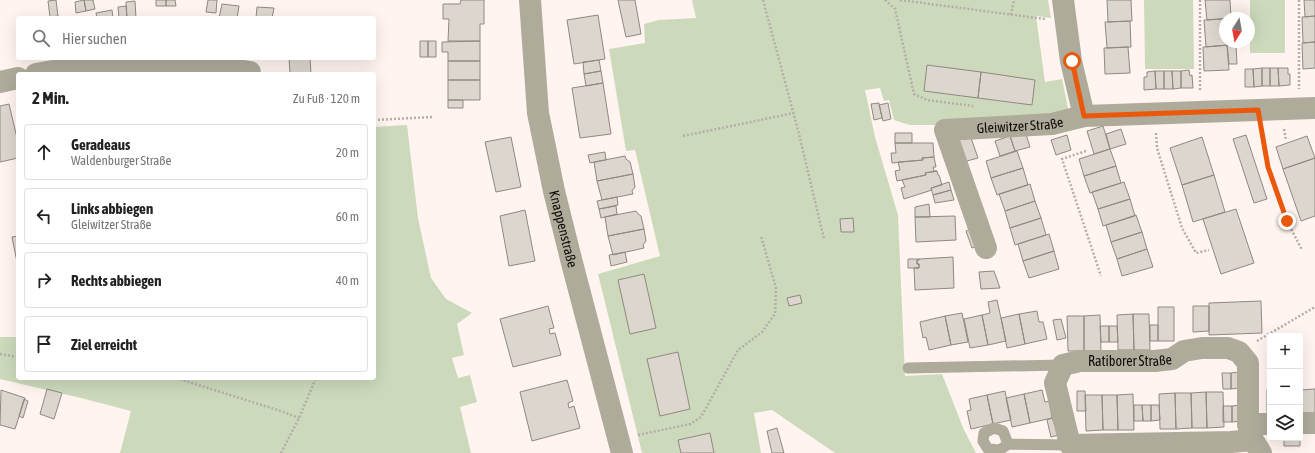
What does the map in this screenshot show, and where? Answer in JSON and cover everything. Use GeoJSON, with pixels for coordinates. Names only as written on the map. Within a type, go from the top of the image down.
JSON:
{"type":"FeatureCollection","features":[{"type":"Feature","properties":{"kind":"street","name":"Knappenstraße"},"geometry":{"type":"LineString","coordinates":[[530,0],[538,113],[554,191],[570,256],[620,446]]}},
{"type":"Feature","properties":{"kind":"street"},"geometry":{"type":"LineString","coordinates":[[1063,0],[1072,61],[1084,116]]}},
{"type":"Feature","properties":{"kind":"street"},"geometry":{"type":"LineString","coordinates":[[46,72],[126,65],[228,68],[250,72]]}},
{"type":"Feature","properties":{"kind":"street"},"geometry":{"type":"LineString","coordinates":[[0,82],[16,78]]}},
{"type":"Feature","properties":{"kind":"street","name":"Gleiwitzer Straße"},"geometry":{"type":"LineString","coordinates":[[986,248],[945,130],[1052,124],[1084,116],[1307,108]]}},
{"type":"Feature","properties":{"kind":"street","name":"Ratiborer Straße"},"geometry":{"type":"LineString","coordinates":[[1063,365],[1080,361],[1155,361],[1172,359],[1184,350],[1202,348],[1228,348],[1239,352]]}},
{"type":"Feature","properties":{"kind":"street"},"geometry":{"type":"LineString","coordinates":[[1239,352],[1248,362],[1254,439]]}},
{"type":"Feature","properties":{"kind":"street"},"geometry":{"type":"LineString","coordinates":[[1063,365],[1055,383],[1070,445],[1231,442],[1254,439],[1267,427]]}},
{"type":"Feature","properties":{"kind":"street"},"geometry":{"type":"LineString","coordinates":[[1303,423],[1315,423]]}},
{"type":"Feature","properties":{"kind":"lane","name":"Ratiborer Straße"},"geometry":{"type":"LineString","coordinates":[[908,368],[1063,365]]}},
{"type":"Feature","properties":{"kind":"lane"},"geometry":{"type":"LineString","coordinates":[[1008,444],[1070,445]]}},
{"type":"Feature","properties":{"kind":"path"},"geometry":{"type":"LineString","coordinates":[[763,0],[794,113],[824,239]]}},
{"type":"Feature","properties":{"kind":"path"},"geometry":{"type":"LineString","coordinates":[[885,0],[894,9],[914,94],[927,100],[979,107]]}},
{"type":"Feature","properties":{"kind":"path"},"geometry":{"type":"LineString","coordinates":[[900,0],[1066,21]]}},
{"type":"Feature","properties":{"kind":"path"},"geometry":{"type":"LineString","coordinates":[[1011,15],[1014,0]]}},
{"type":"Feature","properties":{"kind":"path"},"geometry":{"type":"LineString","coordinates":[[1200,0],[1200,111]]}},
{"type":"Feature","properties":{"kind":"path"},"geometry":{"type":"LineString","coordinates":[[1299,0],[1307,108]]}},
{"type":"Feature","properties":{"kind":"path"},"geometry":{"type":"LineString","coordinates":[[1258,110],[1268,167],[1287,221],[1302,250]]}},
{"type":"Feature","properties":{"kind":"path"},"geometry":{"type":"LineString","coordinates":[[683,136],[794,113]]}},
{"type":"Feature","properties":{"kind":"path"},"geometry":{"type":"LineString","coordinates":[[1155,113],[1157,148],[1182,228],[1196,253],[1209,250]]}},
{"type":"Feature","properties":{"kind":"path"},"geometry":{"type":"LineString","coordinates":[[376,120],[432,117]]}},
{"type":"Feature","properties":{"kind":"path"},"geometry":{"type":"LineString","coordinates":[[1086,151],[1062,159],[1101,276]]}},
{"type":"Feature","properties":{"kind":"path"},"geometry":{"type":"LineString","coordinates":[[620,446],[690,424],[701,417],[738,350],[762,332],[775,314],[776,288],[760,236]]}},
{"type":"Feature","properties":{"kind":"path"},"geometry":{"type":"LineString","coordinates":[[1239,352],[1315,307]]}},
{"type":"Feature","properties":{"kind":"path"},"geometry":{"type":"LineString","coordinates":[[0,354],[16,357]]}},
{"type":"Feature","properties":{"kind":"path"},"geometry":{"type":"LineString","coordinates":[[182,380],[299,418]]}},
{"type":"Feature","properties":{"kind":"path"},"geometry":{"type":"LineString","coordinates":[[281,453],[299,418],[315,380]]}},
{"type":"Feature","properties":{"kind":"green space"},"geometry":{"type":"Polygon","coordinates":[[[692,0],[1048,0],[1051,18],[1036,16],[1045,82],[1062,79],[1069,113],[952,125],[910,125],[894,120],[889,100],[884,101],[880,88],[865,90],[875,137],[898,215],[905,376],[942,374],[964,430],[976,453],[835,453],[772,410],[754,413],[761,453],[642,453],[598,274],[660,256],[635,150],[626,151],[609,49],[645,43],[644,24],[659,20],[696,18],[692,0]]]}},
{"type":"Feature","properties":{"kind":"green space"},"geometry":{"type":"Polygon","coordinates":[[[1144,0],[1193,0],[1194,69],[1145,69],[1144,0]]]}},
{"type":"Feature","properties":{"kind":"green space"},"geometry":{"type":"Polygon","coordinates":[[[1250,0],[1285,0],[1285,53],[1250,53],[1250,48],[1255,48],[1255,12],[1250,12],[1250,0]]]}},
{"type":"Feature","properties":{"kind":"green space"},"geometry":{"type":"Polygon","coordinates":[[[407,125],[418,218],[431,278],[446,299],[472,313],[457,324],[464,355],[452,358],[458,378],[470,375],[477,402],[460,407],[471,453],[120,453],[131,411],[0,379],[0,337],[16,337],[16,380],[376,380],[376,127],[407,125]]]}},
{"type":"Feature","properties":{"kind":"building"},"geometry":{"type":"Polygon","coordinates":[[[56,0],[58,16],[50,16],[48,1],[56,0]]]}},
{"type":"Feature","properties":{"kind":"building"},"geometry":{"type":"Polygon","coordinates":[[[84,0],[93,0],[95,9],[86,11],[84,0]]]}},
{"type":"Feature","properties":{"kind":"building"},"geometry":{"type":"Polygon","coordinates":[[[84,0],[86,11],[76,13],[75,2],[84,0]]]}},
{"type":"Feature","properties":{"kind":"building"},"geometry":{"type":"Polygon","coordinates":[[[156,0],[166,0],[166,6],[156,6],[156,0]]]}},
{"type":"Feature","properties":{"kind":"building"},"geometry":{"type":"Polygon","coordinates":[[[166,0],[175,0],[176,6],[166,6],[166,0]]]}},
{"type":"Feature","properties":{"kind":"building"},"geometry":{"type":"Polygon","coordinates":[[[208,0],[217,0],[216,13],[206,12],[208,0]]]}},
{"type":"Feature","properties":{"kind":"building"},"geometry":{"type":"Polygon","coordinates":[[[461,0],[484,0],[484,24],[480,24],[480,41],[448,41],[449,19],[443,19],[443,4],[460,4],[461,0]]]}},
{"type":"Feature","properties":{"kind":"building"},"geometry":{"type":"Polygon","coordinates":[[[618,0],[635,0],[641,34],[626,37],[618,0]]]}},
{"type":"Feature","properties":{"kind":"building"},"geometry":{"type":"Polygon","coordinates":[[[1107,0],[1131,0],[1132,21],[1108,22],[1107,0]]]}},
{"type":"Feature","properties":{"kind":"building"},"geometry":{"type":"Polygon","coordinates":[[[1205,0],[1230,0],[1231,12],[1219,12],[1219,19],[1207,20],[1205,0]]]}},
{"type":"Feature","properties":{"kind":"building"},"geometry":{"type":"Polygon","coordinates":[[[1304,0],[1315,0],[1315,16],[1305,17],[1304,0]]]}},
{"type":"Feature","properties":{"kind":"building"},"geometry":{"type":"Polygon","coordinates":[[[135,1],[136,16],[127,16],[126,2],[135,1]]]}},
{"type":"Feature","properties":{"kind":"building"},"geometry":{"type":"Polygon","coordinates":[[[222,4],[239,6],[237,16],[219,16],[222,4]]]}},
{"type":"Feature","properties":{"kind":"building"},"geometry":{"type":"Polygon","coordinates":[[[126,6],[127,16],[119,16],[118,7],[126,6]]]}},
{"type":"Feature","properties":{"kind":"building"},"geometry":{"type":"Polygon","coordinates":[[[257,7],[274,8],[272,16],[256,16],[257,7]]]}},
{"type":"Feature","properties":{"kind":"building"},"geometry":{"type":"Polygon","coordinates":[[[112,10],[113,16],[97,16],[96,13],[112,10]]]}},
{"type":"Feature","properties":{"kind":"building"},"geometry":{"type":"Polygon","coordinates":[[[598,15],[605,59],[574,64],[567,20],[598,15]]]}},
{"type":"Feature","properties":{"kind":"building"},"geometry":{"type":"Polygon","coordinates":[[[1315,16],[1315,42],[1303,43],[1302,17],[1315,16]]]}},
{"type":"Feature","properties":{"kind":"building"},"geometry":{"type":"Polygon","coordinates":[[[1219,19],[1219,46],[1206,47],[1204,20],[1219,19]]]}},
{"type":"Feature","properties":{"kind":"building"},"geometry":{"type":"Polygon","coordinates":[[[1130,21],[1131,47],[1107,48],[1105,22],[1130,21]]]}},
{"type":"Feature","properties":{"kind":"building"},"geometry":{"type":"Polygon","coordinates":[[[420,41],[428,41],[428,57],[420,57],[420,41]]]}},
{"type":"Feature","properties":{"kind":"building"},"geometry":{"type":"Polygon","coordinates":[[[428,41],[436,41],[436,57],[428,57],[428,41]]]}},
{"type":"Feature","properties":{"kind":"building"},"geometry":{"type":"Polygon","coordinates":[[[480,41],[480,61],[448,61],[448,52],[442,52],[442,42],[480,41]]]}},
{"type":"Feature","properties":{"kind":"building"},"geometry":{"type":"Polygon","coordinates":[[[1315,42],[1315,68],[1303,69],[1302,43],[1315,42]]]}},
{"type":"Feature","properties":{"kind":"building"},"geometry":{"type":"Polygon","coordinates":[[[1219,46],[1219,48],[1227,48],[1229,70],[1204,71],[1203,47],[1219,46]]]}},
{"type":"Feature","properties":{"kind":"building"},"geometry":{"type":"Polygon","coordinates":[[[1128,47],[1130,73],[1105,74],[1104,48],[1128,47]]]}},
{"type":"Feature","properties":{"kind":"building"},"geometry":{"type":"Polygon","coordinates":[[[1227,48],[1236,48],[1237,64],[1229,64],[1227,48]]]}},
{"type":"Feature","properties":{"kind":"building"},"geometry":{"type":"Polygon","coordinates":[[[289,60],[310,60],[311,72],[290,72],[289,60]]]}},
{"type":"Feature","properties":{"kind":"building"},"geometry":{"type":"Polygon","coordinates":[[[599,60],[601,71],[584,74],[583,62],[599,60]]]}},
{"type":"Feature","properties":{"kind":"building"},"geometry":{"type":"Polygon","coordinates":[[[448,61],[480,61],[480,80],[448,80],[448,61]]]}},
{"type":"Feature","properties":{"kind":"building"},"geometry":{"type":"Polygon","coordinates":[[[927,65],[981,72],[978,98],[924,91],[927,65]]]}},
{"type":"Feature","properties":{"kind":"building"},"geometry":{"type":"Polygon","coordinates":[[[1262,68],[1270,68],[1270,86],[1262,86],[1262,68]]]}},
{"type":"Feature","properties":{"kind":"building"},"geometry":{"type":"Polygon","coordinates":[[[1262,68],[1262,86],[1254,87],[1253,69],[1262,68]]]}},
{"type":"Feature","properties":{"kind":"building"},"geometry":{"type":"Polygon","coordinates":[[[1270,68],[1278,68],[1279,86],[1270,86],[1270,68]]]}},
{"type":"Feature","properties":{"kind":"building"},"geometry":{"type":"Polygon","coordinates":[[[1278,68],[1288,68],[1288,74],[1290,74],[1290,85],[1279,86],[1278,68]]]}},
{"type":"Feature","properties":{"kind":"building"},"geometry":{"type":"Polygon","coordinates":[[[1245,69],[1253,69],[1254,87],[1245,87],[1245,69]]]}},
{"type":"Feature","properties":{"kind":"building"},"geometry":{"type":"Polygon","coordinates":[[[1189,70],[1190,76],[1192,75],[1193,88],[1181,88],[1181,71],[1189,70]]]}},
{"type":"Feature","properties":{"kind":"building"},"geometry":{"type":"Polygon","coordinates":[[[601,71],[603,83],[586,86],[584,74],[601,71]]]}},
{"type":"Feature","properties":{"kind":"building"},"geometry":{"type":"Polygon","coordinates":[[[1155,71],[1164,71],[1164,89],[1156,89],[1155,71]]]}},
{"type":"Feature","properties":{"kind":"building"},"geometry":{"type":"Polygon","coordinates":[[[1155,71],[1156,89],[1144,90],[1144,77],[1147,77],[1147,72],[1155,71]]]}},
{"type":"Feature","properties":{"kind":"building"},"geometry":{"type":"Polygon","coordinates":[[[1164,71],[1172,71],[1173,89],[1164,89],[1164,71]]]}},
{"type":"Feature","properties":{"kind":"building"},"geometry":{"type":"Polygon","coordinates":[[[1172,71],[1181,71],[1181,88],[1173,89],[1172,71]]]}},
{"type":"Feature","properties":{"kind":"building"},"geometry":{"type":"Polygon","coordinates":[[[981,72],[1035,80],[1032,105],[978,98],[981,72]]]}},
{"type":"Feature","properties":{"kind":"building"},"geometry":{"type":"Polygon","coordinates":[[[448,80],[480,80],[480,100],[448,100],[448,80]]]}},
{"type":"Feature","properties":{"kind":"building"},"geometry":{"type":"Polygon","coordinates":[[[603,83],[611,134],[580,138],[572,88],[603,83]]]}},
{"type":"Feature","properties":{"kind":"building"},"geometry":{"type":"Polygon","coordinates":[[[448,100],[463,100],[463,108],[448,108],[448,100]]]}},
{"type":"Feature","properties":{"kind":"building"},"geometry":{"type":"Polygon","coordinates":[[[879,103],[882,118],[874,120],[871,104],[879,103]]]}},
{"type":"Feature","properties":{"kind":"building"},"geometry":{"type":"Polygon","coordinates":[[[888,103],[891,119],[883,121],[879,105],[888,103]]]}},
{"type":"Feature","properties":{"kind":"building"},"geometry":{"type":"Polygon","coordinates":[[[9,104],[16,134],[16,158],[0,162],[0,106],[9,104]]]}},
{"type":"Feature","properties":{"kind":"building"},"geometry":{"type":"Polygon","coordinates":[[[1103,126],[1110,149],[1094,154],[1087,131],[1103,126]]]}},
{"type":"Feature","properties":{"kind":"building"},"geometry":{"type":"Polygon","coordinates":[[[1121,129],[1126,144],[1110,149],[1106,134],[1121,129]]]}},
{"type":"Feature","properties":{"kind":"building"},"geometry":{"type":"Polygon","coordinates":[[[1025,131],[1030,147],[1015,151],[1010,136],[1025,131]]]}},
{"type":"Feature","properties":{"kind":"building"},"geometry":{"type":"Polygon","coordinates":[[[895,133],[912,133],[912,143],[895,143],[895,133]]]}},
{"type":"Feature","properties":{"kind":"building"},"geometry":{"type":"Polygon","coordinates":[[[970,135],[978,158],[963,162],[955,139],[970,135]]]}},
{"type":"Feature","properties":{"kind":"building"},"geometry":{"type":"Polygon","coordinates":[[[1067,135],[1071,150],[1056,155],[1051,140],[1067,135]]]}},
{"type":"Feature","properties":{"kind":"building"},"geometry":{"type":"Polygon","coordinates":[[[1246,135],[1267,199],[1254,203],[1233,139],[1246,135]]]}},
{"type":"Feature","properties":{"kind":"building"},"geometry":{"type":"Polygon","coordinates":[[[1010,136],[1015,151],[1000,156],[995,141],[1010,136]]]}},
{"type":"Feature","properties":{"kind":"building"},"geometry":{"type":"Polygon","coordinates":[[[1307,136],[1315,158],[1283,169],[1276,147],[1307,136]]]}},
{"type":"Feature","properties":{"kind":"building"},"geometry":{"type":"Polygon","coordinates":[[[511,137],[521,187],[496,192],[485,142],[511,137]]]}},
{"type":"Feature","properties":{"kind":"building"},"geometry":{"type":"Polygon","coordinates":[[[1202,137],[1214,175],[1182,185],[1170,148],[1202,137]]]}},
{"type":"Feature","properties":{"kind":"building"},"geometry":{"type":"Polygon","coordinates":[[[895,143],[933,143],[934,157],[922,158],[923,160],[892,163],[891,153],[896,153],[895,143]]]}},
{"type":"Feature","properties":{"kind":"building"},"geometry":{"type":"Polygon","coordinates":[[[1110,149],[1116,166],[1084,176],[1079,159],[1110,149]]]}},
{"type":"Feature","properties":{"kind":"building"},"geometry":{"type":"Polygon","coordinates":[[[1017,151],[1023,168],[991,178],[986,161],[1017,151]]]}},
{"type":"Feature","properties":{"kind":"building"},"geometry":{"type":"Polygon","coordinates":[[[605,152],[606,160],[590,163],[588,155],[605,152]]]}},
{"type":"Feature","properties":{"kind":"building"},"geometry":{"type":"Polygon","coordinates":[[[625,156],[630,162],[633,174],[597,181],[594,162],[625,156]]]}},
{"type":"Feature","properties":{"kind":"building"},"geometry":{"type":"Polygon","coordinates":[[[934,157],[936,167],[933,167],[934,171],[937,171],[925,173],[926,175],[897,181],[895,171],[900,170],[898,162],[923,160],[922,158],[934,157]]]}},
{"type":"Feature","properties":{"kind":"building"},"geometry":{"type":"Polygon","coordinates":[[[1315,158],[1315,216],[1301,221],[1283,169],[1315,158]]]}},
{"type":"Feature","properties":{"kind":"building"},"geometry":{"type":"Polygon","coordinates":[[[1116,166],[1121,183],[1090,193],[1084,176],[1116,166]]]}},
{"type":"Feature","properties":{"kind":"building"},"geometry":{"type":"Polygon","coordinates":[[[1023,168],[1028,185],[997,195],[991,178],[1023,168]]]}},
{"type":"Feature","properties":{"kind":"building"},"geometry":{"type":"Polygon","coordinates":[[[937,171],[942,185],[931,188],[932,190],[904,199],[901,188],[905,187],[902,180],[937,171]]]}},
{"type":"Feature","properties":{"kind":"building"},"geometry":{"type":"Polygon","coordinates":[[[633,174],[635,187],[632,191],[633,194],[602,200],[597,181],[633,174]]]}},
{"type":"Feature","properties":{"kind":"building"},"geometry":{"type":"Polygon","coordinates":[[[1214,175],[1225,212],[1193,222],[1182,185],[1214,175]]]}},
{"type":"Feature","properties":{"kind":"building"},"geometry":{"type":"Polygon","coordinates":[[[949,182],[951,190],[933,195],[931,188],[949,182]]]}},
{"type":"Feature","properties":{"kind":"building"},"geometry":{"type":"Polygon","coordinates":[[[1124,182],[1130,199],[1098,209],[1092,192],[1124,182]]]}},
{"type":"Feature","properties":{"kind":"building"},"geometry":{"type":"Polygon","coordinates":[[[1030,184],[1035,201],[1005,211],[999,194],[1030,184]]]}},
{"type":"Feature","properties":{"kind":"building"},"geometry":{"type":"Polygon","coordinates":[[[951,190],[954,200],[935,203],[933,195],[951,190]]]}},
{"type":"Feature","properties":{"kind":"building"},"geometry":{"type":"Polygon","coordinates":[[[617,197],[618,205],[599,209],[597,201],[617,197]]]}},
{"type":"Feature","properties":{"kind":"building"},"geometry":{"type":"Polygon","coordinates":[[[1130,199],[1135,216],[1103,226],[1098,209],[1130,199]]]}},
{"type":"Feature","properties":{"kind":"building"},"geometry":{"type":"Polygon","coordinates":[[[1035,201],[1041,218],[1010,228],[1005,211],[1035,201]]]}},
{"type":"Feature","properties":{"kind":"building"},"geometry":{"type":"Polygon","coordinates":[[[929,204],[930,217],[915,217],[915,207],[929,204]]]}},
{"type":"Feature","properties":{"kind":"building"},"geometry":{"type":"Polygon","coordinates":[[[616,206],[617,214],[601,218],[599,209],[616,206]]]}},
{"type":"Feature","properties":{"kind":"building"},"geometry":{"type":"Polygon","coordinates":[[[1236,209],[1254,263],[1221,274],[1203,219],[1236,209]]]}},
{"type":"Feature","properties":{"kind":"building"},"geometry":{"type":"Polygon","coordinates":[[[525,210],[535,261],[509,266],[500,216],[525,210]]]}},
{"type":"Feature","properties":{"kind":"building"},"geometry":{"type":"Polygon","coordinates":[[[636,211],[641,216],[644,229],[608,236],[605,217],[636,211]]]}},
{"type":"Feature","properties":{"kind":"building"},"geometry":{"type":"Polygon","coordinates":[[[1136,215],[1142,232],[1111,242],[1106,225],[1136,215]]]}},
{"type":"Feature","properties":{"kind":"building"},"geometry":{"type":"Polygon","coordinates":[[[955,216],[956,240],[916,242],[915,217],[955,216]]]}},
{"type":"Feature","properties":{"kind":"building"},"geometry":{"type":"Polygon","coordinates":[[[853,218],[854,232],[841,232],[840,219],[853,218]]]}},
{"type":"Feature","properties":{"kind":"building"},"geometry":{"type":"Polygon","coordinates":[[[1041,218],[1046,235],[1015,245],[1010,228],[1041,218]]]}},
{"type":"Feature","properties":{"kind":"building"},"geometry":{"type":"Polygon","coordinates":[[[644,229],[646,241],[643,245],[644,248],[613,255],[608,236],[644,229]]]}},
{"type":"Feature","properties":{"kind":"building"},"geometry":{"type":"Polygon","coordinates":[[[975,229],[980,245],[972,248],[966,231],[975,229]]]}},
{"type":"Feature","properties":{"kind":"building"},"geometry":{"type":"Polygon","coordinates":[[[1142,232],[1147,249],[1117,259],[1111,242],[1142,232]]]}},
{"type":"Feature","properties":{"kind":"building"},"geometry":{"type":"Polygon","coordinates":[[[1049,234],[1054,251],[1023,261],[1018,244],[1049,234]]]}},
{"type":"Feature","properties":{"kind":"building"},"geometry":{"type":"Polygon","coordinates":[[[16,236],[16,257],[12,237],[16,236]]]}},
{"type":"Feature","properties":{"kind":"building"},"geometry":{"type":"Polygon","coordinates":[[[1147,249],[1153,267],[1122,276],[1117,259],[1147,249]]]}},
{"type":"Feature","properties":{"kind":"building"},"geometry":{"type":"Polygon","coordinates":[[[1054,251],[1059,269],[1029,278],[1023,261],[1054,251]]]}},
{"type":"Feature","properties":{"kind":"building"},"geometry":{"type":"Polygon","coordinates":[[[625,252],[627,262],[611,266],[609,255],[625,252]]]}},
{"type":"Feature","properties":{"kind":"building"},"geometry":{"type":"Polygon","coordinates":[[[953,257],[954,288],[915,290],[914,268],[919,268],[917,260],[953,257]]]}},
{"type":"Feature","properties":{"kind":"building"},"geometry":{"type":"Polygon","coordinates":[[[908,259],[919,259],[917,260],[917,264],[919,264],[919,268],[908,268],[908,259]]]}},
{"type":"Feature","properties":{"kind":"building"},"geometry":{"type":"Polygon","coordinates":[[[994,271],[1000,288],[981,289],[979,272],[994,271]]]}},
{"type":"Feature","properties":{"kind":"building"},"geometry":{"type":"Polygon","coordinates":[[[644,274],[656,328],[630,334],[618,280],[644,274]]]}},
{"type":"Feature","properties":{"kind":"building"},"geometry":{"type":"Polygon","coordinates":[[[800,295],[802,303],[789,306],[787,298],[800,295]]]}},
{"type":"Feature","properties":{"kind":"building"},"geometry":{"type":"Polygon","coordinates":[[[997,300],[1006,341],[988,345],[982,315],[990,313],[988,302],[997,300]]]}},
{"type":"Feature","properties":{"kind":"building"},"geometry":{"type":"Polygon","coordinates":[[[1261,301],[1262,333],[1209,335],[1209,303],[1261,301]]]}},
{"type":"Feature","properties":{"kind":"building"},"geometry":{"type":"Polygon","coordinates":[[[548,306],[554,328],[549,329],[550,334],[555,333],[561,355],[513,367],[500,319],[548,306]]]}},
{"type":"Feature","properties":{"kind":"building"},"geometry":{"type":"Polygon","coordinates":[[[1193,306],[1209,306],[1209,331],[1193,332],[1193,306]]]}},
{"type":"Feature","properties":{"kind":"building"},"geometry":{"type":"Polygon","coordinates":[[[1158,307],[1174,307],[1174,341],[1158,341],[1158,307]]]}},
{"type":"Feature","properties":{"kind":"building"},"geometry":{"type":"Polygon","coordinates":[[[1037,311],[1039,322],[1043,322],[1047,339],[1025,344],[1019,314],[1037,311]]]}},
{"type":"Feature","properties":{"kind":"building"},"geometry":{"type":"Polygon","coordinates":[[[962,313],[968,342],[951,345],[945,316],[962,313]]]}},
{"type":"Feature","properties":{"kind":"building"},"geometry":{"type":"Polygon","coordinates":[[[1019,314],[1025,344],[1007,348],[1001,318],[1019,314]]]}},
{"type":"Feature","properties":{"kind":"building"},"geometry":{"type":"Polygon","coordinates":[[[1133,314],[1149,314],[1150,350],[1134,350],[1133,314]]]}},
{"type":"Feature","properties":{"kind":"building"},"geometry":{"type":"Polygon","coordinates":[[[1133,314],[1134,350],[1118,350],[1117,315],[1133,314]]]}},
{"type":"Feature","properties":{"kind":"building"},"geometry":{"type":"Polygon","coordinates":[[[982,315],[988,345],[970,348],[964,319],[982,315]]]}},
{"type":"Feature","properties":{"kind":"building"},"geometry":{"type":"Polygon","coordinates":[[[1100,315],[1101,351],[1084,351],[1084,316],[1100,315]]]}},
{"type":"Feature","properties":{"kind":"building"},"geometry":{"type":"Polygon","coordinates":[[[945,316],[951,345],[929,350],[926,337],[923,338],[920,322],[945,316]]]}},
{"type":"Feature","properties":{"kind":"building"},"geometry":{"type":"Polygon","coordinates":[[[1067,316],[1084,316],[1084,351],[1068,351],[1067,316]]]}},
{"type":"Feature","properties":{"kind":"building"},"geometry":{"type":"Polygon","coordinates":[[[1061,319],[1066,338],[1057,340],[1053,320],[1061,319]]]}},
{"type":"Feature","properties":{"kind":"building"},"geometry":{"type":"Polygon","coordinates":[[[1150,325],[1158,325],[1158,341],[1150,341],[1150,325]]]}},
{"type":"Feature","properties":{"kind":"building"},"geometry":{"type":"Polygon","coordinates":[[[1100,326],[1109,326],[1109,342],[1101,342],[1100,326]]]}},
{"type":"Feature","properties":{"kind":"building"},"geometry":{"type":"Polygon","coordinates":[[[1109,326],[1117,326],[1118,342],[1109,342],[1109,326]]]}},
{"type":"Feature","properties":{"kind":"building"},"geometry":{"type":"Polygon","coordinates":[[[678,352],[690,409],[660,416],[647,359],[678,352]]]}},
{"type":"Feature","properties":{"kind":"building"},"geometry":{"type":"Polygon","coordinates":[[[1239,372],[1240,388],[1231,389],[1231,373],[1239,372]]]}},
{"type":"Feature","properties":{"kind":"building"},"geometry":{"type":"Polygon","coordinates":[[[1222,373],[1231,373],[1231,389],[1223,389],[1222,373]]]}},
{"type":"Feature","properties":{"kind":"building"},"geometry":{"type":"Polygon","coordinates":[[[567,380],[573,401],[568,403],[569,408],[574,406],[580,428],[532,441],[520,392],[567,380]]]}},
{"type":"Feature","properties":{"kind":"building"},"geometry":{"type":"Polygon","coordinates":[[[47,389],[62,393],[54,419],[40,414],[47,389]]]}},
{"type":"Feature","properties":{"kind":"building"},"geometry":{"type":"Polygon","coordinates":[[[1315,389],[1315,415],[1303,415],[1303,390],[1315,389]]]}},
{"type":"Feature","properties":{"kind":"building"},"geometry":{"type":"Polygon","coordinates":[[[1,390],[25,398],[15,429],[0,425],[1,390]]]}},
{"type":"Feature","properties":{"kind":"building"},"geometry":{"type":"Polygon","coordinates":[[[1042,390],[1045,402],[1049,401],[1052,418],[1030,423],[1024,394],[1042,390]]]}},
{"type":"Feature","properties":{"kind":"building"},"geometry":{"type":"Polygon","coordinates":[[[1005,391],[1011,420],[993,424],[987,395],[1005,391]]]}},
{"type":"Feature","properties":{"kind":"building"},"geometry":{"type":"Polygon","coordinates":[[[1077,391],[1085,391],[1086,411],[1077,411],[1077,391]]]}},
{"type":"Feature","properties":{"kind":"building"},"geometry":{"type":"Polygon","coordinates":[[[1206,392],[1223,392],[1224,427],[1207,428],[1206,392]]]}},
{"type":"Feature","properties":{"kind":"building"},"geometry":{"type":"Polygon","coordinates":[[[1206,392],[1207,428],[1192,428],[1191,393],[1206,392]]]}},
{"type":"Feature","properties":{"kind":"building"},"geometry":{"type":"Polygon","coordinates":[[[1175,393],[1191,393],[1192,428],[1176,429],[1175,393]]]}},
{"type":"Feature","properties":{"kind":"building"},"geometry":{"type":"Polygon","coordinates":[[[1175,393],[1176,429],[1160,429],[1159,394],[1175,393]]]}},
{"type":"Feature","properties":{"kind":"building"},"geometry":{"type":"Polygon","coordinates":[[[1024,394],[1030,423],[1012,427],[1006,398],[1024,394]]]}},
{"type":"Feature","properties":{"kind":"building"},"geometry":{"type":"Polygon","coordinates":[[[1133,394],[1134,430],[1118,430],[1117,395],[1133,394]]]}},
{"type":"Feature","properties":{"kind":"building"},"geometry":{"type":"Polygon","coordinates":[[[987,395],[993,424],[971,429],[967,411],[971,410],[969,399],[987,395]]]}},
{"type":"Feature","properties":{"kind":"building"},"geometry":{"type":"Polygon","coordinates":[[[1085,395],[1102,395],[1103,430],[1086,431],[1085,395]]]}},
{"type":"Feature","properties":{"kind":"building"},"geometry":{"type":"Polygon","coordinates":[[[1102,395],[1117,395],[1118,430],[1103,430],[1102,395]]]}},
{"type":"Feature","properties":{"kind":"building"},"geometry":{"type":"Polygon","coordinates":[[[24,399],[28,401],[23,418],[19,416],[24,399]]]}},
{"type":"Feature","properties":{"kind":"building"},"geometry":{"type":"Polygon","coordinates":[[[1134,405],[1142,405],[1143,421],[1134,421],[1134,405]]]}},
{"type":"Feature","properties":{"kind":"building"},"geometry":{"type":"Polygon","coordinates":[[[1142,405],[1151,405],[1151,421],[1143,421],[1142,405]]]}},
{"type":"Feature","properties":{"kind":"building"},"geometry":{"type":"Polygon","coordinates":[[[1151,405],[1159,405],[1160,420],[1151,421],[1151,405]]]}},
{"type":"Feature","properties":{"kind":"building"},"geometry":{"type":"Polygon","coordinates":[[[1240,405],[1240,421],[1232,422],[1232,406],[1240,405]]]}},
{"type":"Feature","properties":{"kind":"building"},"geometry":{"type":"Polygon","coordinates":[[[1223,406],[1232,406],[1232,422],[1223,422],[1223,406]]]}},
{"type":"Feature","properties":{"kind":"building"},"geometry":{"type":"Polygon","coordinates":[[[1052,418],[1059,435],[1051,437],[1047,420],[1052,418]]]}},
{"type":"Feature","properties":{"kind":"building"},"geometry":{"type":"Polygon","coordinates":[[[777,428],[784,453],[772,453],[767,431],[777,428]]]}},
{"type":"Feature","properties":{"kind":"building"},"geometry":{"type":"Polygon","coordinates":[[[710,433],[714,453],[681,453],[678,440],[710,433]]]}},
{"type":"Feature","properties":{"kind":"building"},"geometry":{"type":"Polygon","coordinates":[[[1284,441],[1300,441],[1300,446],[1284,446],[1284,441]]]}},
{"type":"Feature","properties":{"kind":"route"},"geometry":{"type":"LineString","coordinates":[[1072,61],[1084,116],[1258,110],[1268,167],[1287,221]]}}]}
